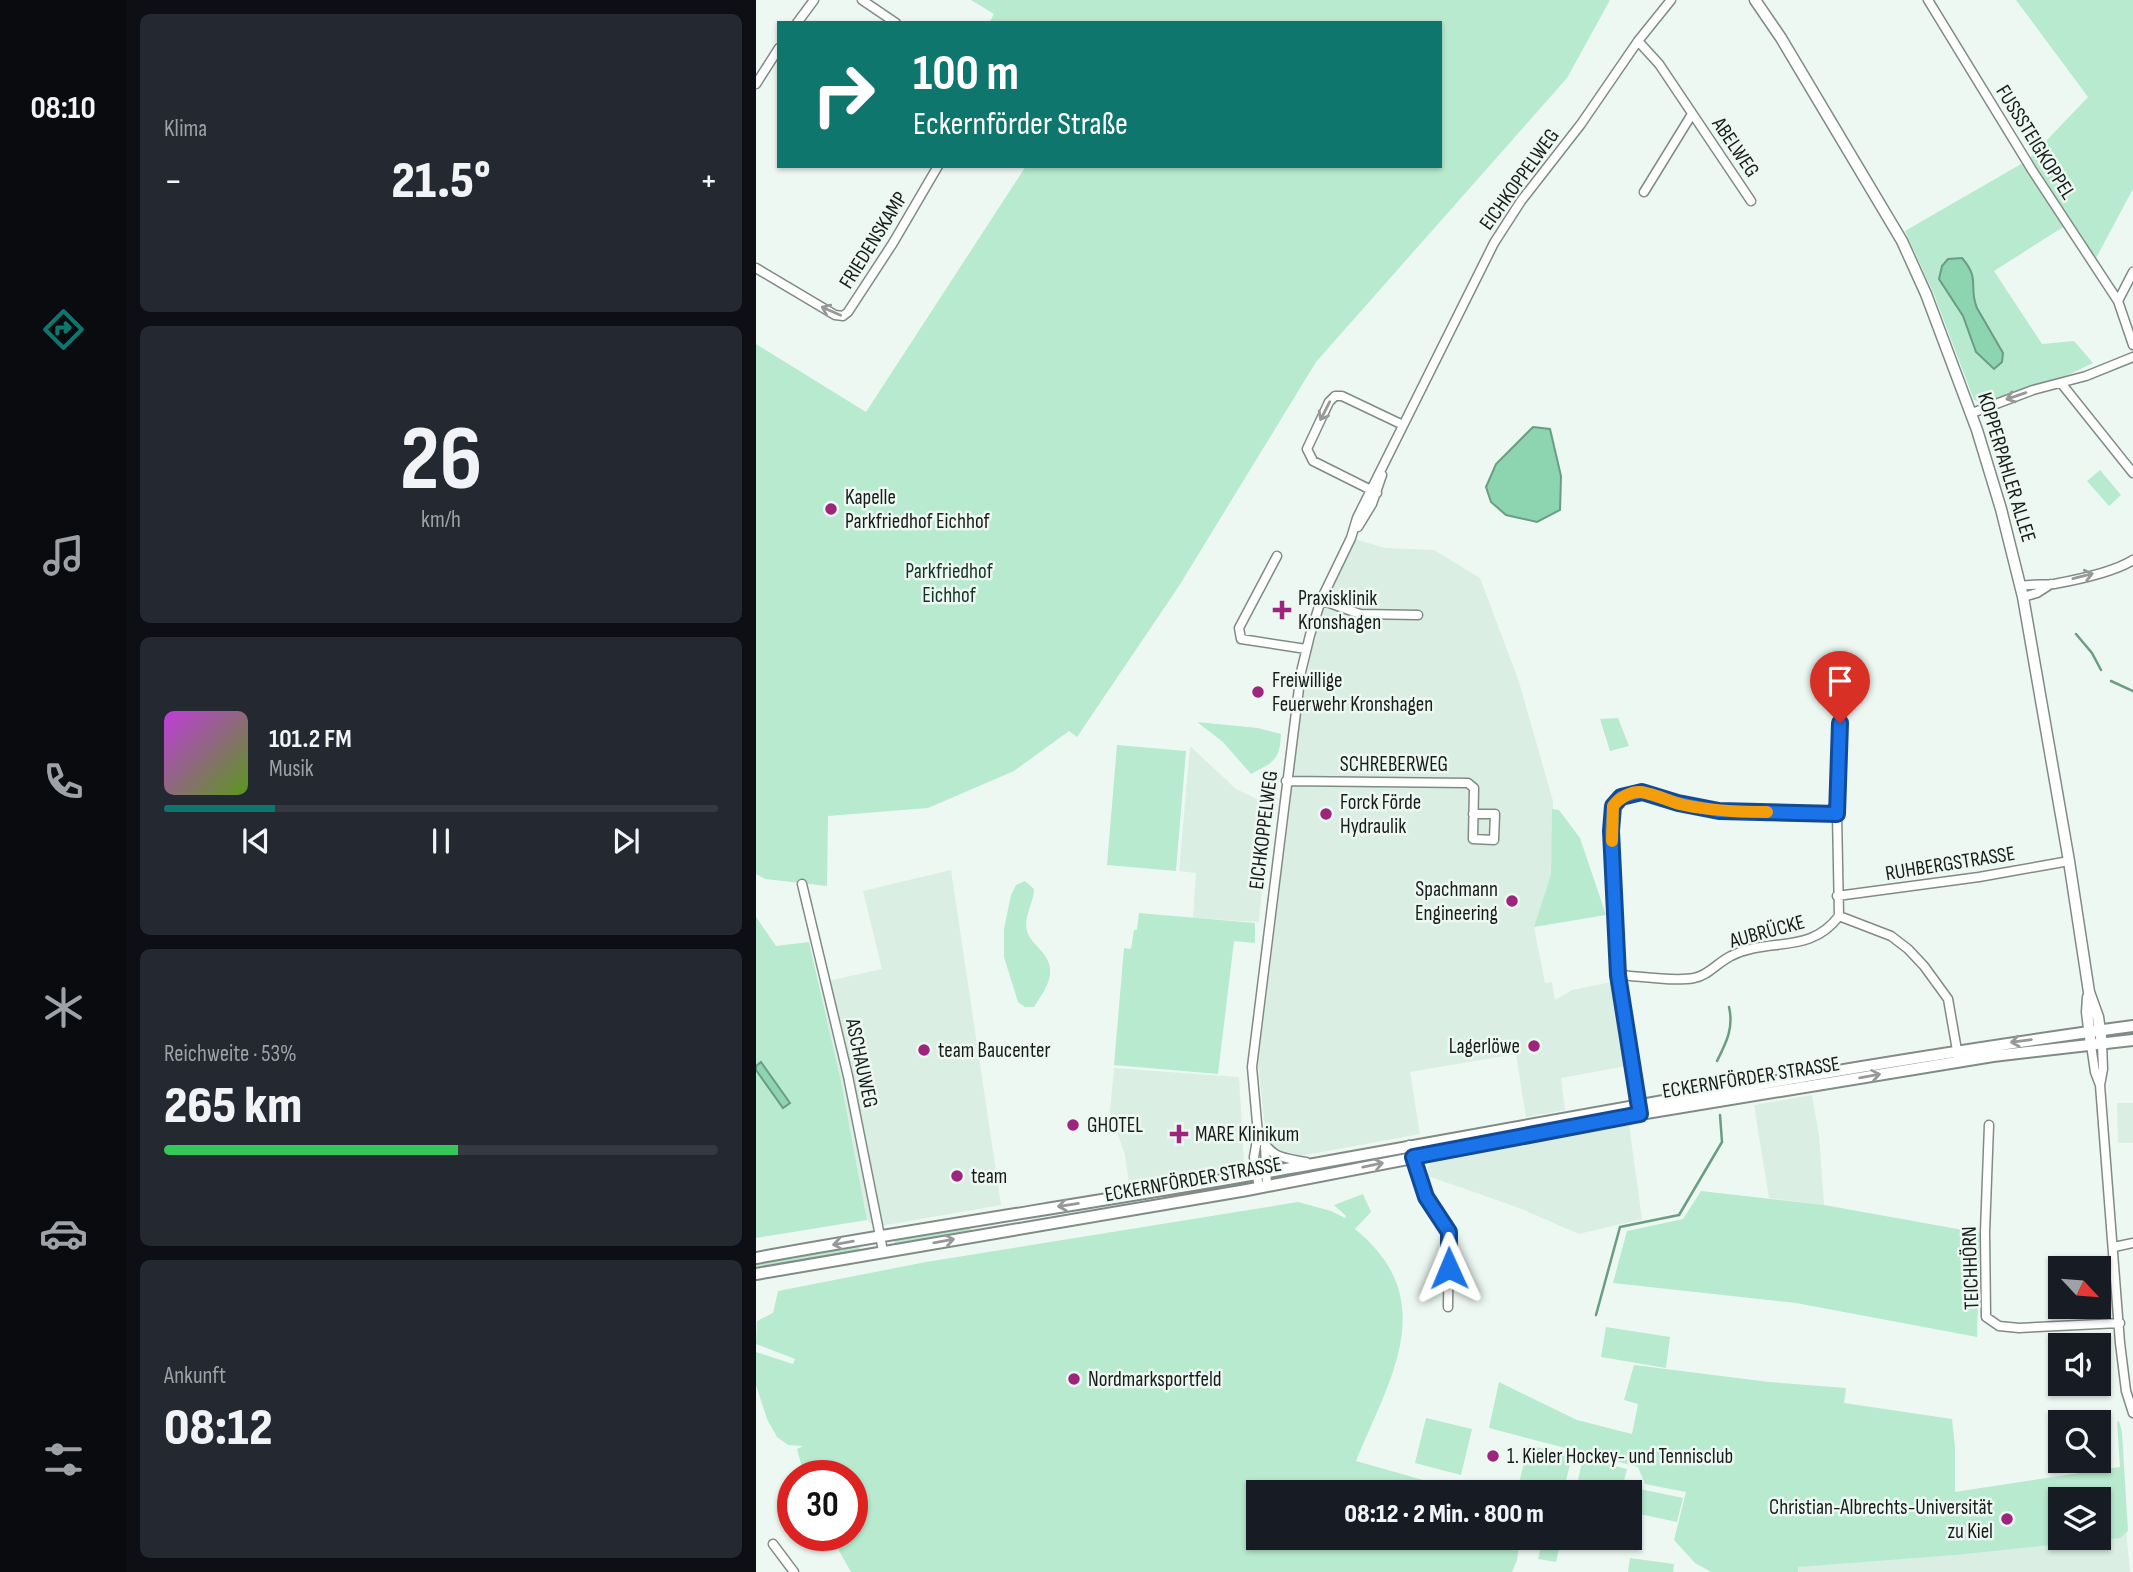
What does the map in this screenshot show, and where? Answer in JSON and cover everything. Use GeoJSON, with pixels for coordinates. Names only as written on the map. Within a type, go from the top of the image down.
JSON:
{"type":"FeatureCollection","features":[{"type":"Feature","properties":{"kind":"main road","name":"ECKERNFÖRDER STRASSE"},"geometry":{"type":"LineString","coordinates":[[756,1258],[1310,1163],[1411,1151],[2133,1026]]}},
{"type":"Feature","properties":{"kind":"main road","name":"ECKERNFÖRDER STRASSE"},"geometry":{"type":"LineString","coordinates":[[1958,1056],[2133,1040]]}},
{"type":"Feature","properties":{"kind":"main road","name":"ECKERNFÖRDER STRASSE"},"geometry":{"type":"LineString","coordinates":[[756,1274],[1263,1187],[1411,1151]]}},
{"type":"Feature","properties":{"kind":"street"},"geometry":{"type":"LineString","coordinates":[[798,21],[814,0]]}},
{"type":"Feature","properties":{"kind":"street"},"geometry":{"type":"LineString","coordinates":[[862,0],[893,21]]}},
{"type":"Feature","properties":{"kind":"street","name":"EICHKOPPELWEG"},"geometry":{"type":"LineString","coordinates":[[1262,1173],[1254,1157],[1258,1134],[1252,1067],[1286,780],[1306,649],[1321,600],[1403,425],[1502,229],[1581,124],[1638,41],[1671,0]]}},
{"type":"Feature","properties":{"kind":"street","name":"KOPPERPAHLER ALLEE"},"geometry":{"type":"LineString","coordinates":[[1755,0],[1788,49],[1902,242],[1926,294],[1972,413],[2001,509],[2022,592],[2069,861],[2096,1044]]}},
{"type":"Feature","properties":{"kind":"street","name":"FUSSSTEIGKOPPEL"},"geometry":{"type":"LineString","coordinates":[[1928,0],[2032,170],[2118,301],[2133,345]]}},
{"type":"Feature","properties":{"kind":"street","name":"ABELWEG"},"geometry":{"type":"LineString","coordinates":[[1638,41],[1654,58],[1751,201]]}},
{"type":"Feature","properties":{"kind":"street"},"geometry":{"type":"LineString","coordinates":[[756,84],[777,51]]}},
{"type":"Feature","properties":{"kind":"street","name":"ABELWEG"},"geometry":{"type":"LineString","coordinates":[[1644,192],[1692,114]]}},
{"type":"Feature","properties":{"kind":"street","name":"FRIEDENSKAMP"},"geometry":{"type":"LineString","coordinates":[[756,268],[835,314],[843,316],[893,243],[937,168]]}},
{"type":"Feature","properties":{"kind":"street"},"geometry":{"type":"LineString","coordinates":[[2118,301],[2133,272]]}},
{"type":"Feature","properties":{"kind":"street"},"geometry":{"type":"LineString","coordinates":[[1972,413],[2009,398],[2086,376],[2133,357]]}},
{"type":"Feature","properties":{"kind":"street"},"geometry":{"type":"LineString","coordinates":[[2061,383],[2133,472]]}},
{"type":"Feature","properties":{"kind":"street"},"geometry":{"type":"LineString","coordinates":[[1374,491],[1313,461],[1307,449],[1329,402],[1335,396],[1342,396],[1403,425]]}},
{"type":"Feature","properties":{"kind":"street"},"geometry":{"type":"LineString","coordinates":[[1277,556],[1240,628],[1241,639],[1306,649]]}},
{"type":"Feature","properties":{"kind":"street"},"geometry":{"type":"LineString","coordinates":[[2022,592],[2037,593],[2051,584],[2114,569],[2133,560]]}},
{"type":"Feature","properties":{"kind":"street"},"geometry":{"type":"LineString","coordinates":[[1321,600],[1360,614],[1418,615]]}},
{"type":"Feature","properties":{"kind":"street"},"geometry":{"type":"LineString","coordinates":[[1840,723],[1837,814],[1839,916],[1891,936],[1924,966],[1948,999],[1958,1056]]}},
{"type":"Feature","properties":{"kind":"street","name":"SCHREBERWEG"},"geometry":{"type":"LineString","coordinates":[[1286,780],[1468,783],[1474,788],[1474,814]]}},
{"type":"Feature","properties":{"kind":"street"},"geometry":{"type":"LineString","coordinates":[[1639,1110],[1618,975],[1611,831],[1613,806],[1621,797],[1642,792],[1719,811],[1837,814]]}},
{"type":"Feature","properties":{"kind":"street","name":"RUHBERGSTRASSE"},"geometry":{"type":"LineString","coordinates":[[1837,896],[1966,879],[2069,861]]}},
{"type":"Feature","properties":{"kind":"street","name":"ASCHAUWEG"},"geometry":{"type":"LineString","coordinates":[[802,884],[848,1076],[883,1251]]}},
{"type":"Feature","properties":{"kind":"street","name":"AUBRÜCKE"},"geometry":{"type":"LineString","coordinates":[[1618,975],[1697,978],[1730,956],[1751,949],[1807,940],[1831,926],[1839,916]]}},
{"type":"Feature","properties":{"kind":"street"},"geometry":{"type":"LineString","coordinates":[[2096,1044],[2103,1069],[2100,1085],[2124,1380],[2133,1413]]}},
{"type":"Feature","properties":{"kind":"street","name":"TEICHHÖRN"},"geometry":{"type":"LineString","coordinates":[[1989,1125],[1985,1233],[1986,1317],[1999,1326],[2019,1328],[2120,1323]]}},
{"type":"Feature","properties":{"kind":"street","name":"EICHKOPPELWEG"},"geometry":{"type":"LineString","coordinates":[[1258,1134],[1265,1146],[1263,1187]]}},
{"type":"Feature","properties":{"kind":"street"},"geometry":{"type":"LineString","coordinates":[[1265,1146],[1282,1159],[1310,1163]]}},
{"type":"Feature","properties":{"kind":"street"},"geometry":{"type":"LineString","coordinates":[[1411,1151],[1426,1197],[1449,1232],[1448,1307]]}},
{"type":"Feature","properties":{"kind":"street"},"geometry":{"type":"LineString","coordinates":[[2113,1247],[2133,1242]]}},
{"type":"Feature","properties":{"kind":"street"},"geometry":{"type":"LineString","coordinates":[[773,1544],[794,1572]]}},
{"type":"Feature","properties":{"kind":"shaded area"},"geometry":{"type":"Polygon","coordinates":[[[1962,258],[1973,278],[1977,308],[2003,353],[2002,362],[1994,369],[1976,352],[1963,316],[1939,279],[1942,266],[1948,259],[1962,258]]]}},
{"type":"Feature","properties":{"kind":"shaded area"},"geometry":{"type":"Polygon","coordinates":[[[1533,427],[1550,429],[1561,476],[1560,510],[1537,522],[1506,515],[1491,502],[1486,487],[1496,464],[1533,427]]]}},
{"type":"Feature","properties":{"kind":"shaded area"},"geometry":{"type":"Polygon","coordinates":[[[1355,539],[1385,548],[1434,550],[1480,578],[1519,682],[1553,801],[1551,874],[1534,927],[1545,983],[1552,982],[1555,1000],[1572,990],[1612,982],[1626,1066],[1561,1078],[1565,1110],[1526,1117],[1516,1054],[1410,1072],[1420,1134],[1289,1158],[1275,1149],[1265,1128],[1258,1065],[1300,717],[1312,648],[1326,601],[1355,539]]]}},
{"type":"Feature","properties":{"kind":"shaded area"},"geometry":{"type":"Polygon","coordinates":[[[1190,746],[1236,789],[1269,805],[1259,922],[1193,918],[1196,873],[1179,871],[1190,746]]]}},
{"type":"Feature","properties":{"kind":"shaded area"},"geometry":{"type":"Polygon","coordinates":[[[951,870],[1001,1205],[875,1227],[867,1220],[841,1081],[819,983],[882,969],[863,891],[951,870]]]}},
{"type":"Feature","properties":{"kind":"shaded area"},"geometry":{"type":"Polygon","coordinates":[[[761,1062],[790,1103],[783,1108],[756,1070],[756,1066],[761,1062]]]}},
{"type":"Feature","properties":{"kind":"shaded area","name":"MARE Klinikum"},"geometry":{"type":"Polygon","coordinates":[[[1114,1068],[1239,1077],[1244,1162],[1237,1168],[1129,1184],[1125,1155],[1110,1112],[1114,1068]]]}},
{"type":"Feature","properties":{"kind":"shaded area"},"geometry":{"type":"Polygon","coordinates":[[[1812,1095],[1819,1135],[1824,1205],[1769,1198],[1754,1105],[1812,1095]]]}},
{"type":"Feature","properties":{"kind":"shaded area"},"geometry":{"type":"Polygon","coordinates":[[[2117,1103],[2133,1103],[2133,1143],[2118,1143],[2117,1103]]]}},
{"type":"Feature","properties":{"kind":"shaded area"},"geometry":{"type":"Polygon","coordinates":[[[1629,1125],[1642,1219],[1579,1234],[1519,1208],[1428,1176],[1431,1163],[1629,1125]]]}},
{"type":"Feature","properties":{"kind":"shaded area","name":"Christian-Albrechts-Universität zu Kiel"},"geometry":{"type":"Polygon","coordinates":[[[2120,1467],[2130,1572],[1798,1572],[1798,1567],[1817,1565],[1955,1492],[2080,1473],[2111,1473],[2111,1468],[2120,1467]]]}},
{"type":"Feature","properties":{"kind":"green space","name":"Parkfriedhof Eichhof"},"geometry":{"type":"Polygon","coordinates":[[[971,0],[1610,0],[1567,78],[1316,362],[1179,586],[1077,737],[1069,731],[1014,771],[928,808],[828,816],[827,886],[765,879],[756,874],[756,344],[866,412],[1025,168],[1442,168],[1442,21],[990,21],[994,14],[971,0]]]}},
{"type":"Feature","properties":{"kind":"green space"},"geometry":{"type":"Polygon","coordinates":[[[2016,0],[2133,0],[2133,189],[2095,260],[2071,222],[1994,271],[2042,344],[2074,341],[2093,363],[2062,378],[1986,403],[1974,400],[1933,292],[1905,231],[2028,160],[2088,97],[2016,0]]]}},
{"type":"Feature","properties":{"kind":"green space"},"geometry":{"type":"Polygon","coordinates":[[[2100,470],[2121,495],[2109,506],[2087,481],[2100,470]]]}},
{"type":"Feature","properties":{"kind":"green space"},"geometry":{"type":"Polygon","coordinates":[[[1618,718],[1629,746],[1610,751],[1600,719],[1618,718]]]}},
{"type":"Feature","properties":{"kind":"green space"},"geometry":{"type":"Polygon","coordinates":[[[1197,722],[1258,728],[1281,734],[1279,750],[1274,760],[1251,774],[1223,742],[1197,722]]]}},
{"type":"Feature","properties":{"kind":"green space"},"geometry":{"type":"Polygon","coordinates":[[[1117,745],[1186,751],[1176,871],[1107,865],[1117,745]]]}},
{"type":"Feature","properties":{"kind":"green space"},"geometry":{"type":"Polygon","coordinates":[[[1552,809],[1559,810],[1580,838],[1606,915],[1534,927],[1551,874],[1552,809]]]}},
{"type":"Feature","properties":{"kind":"green space"},"geometry":{"type":"Polygon","coordinates":[[[1025,881],[1034,889],[1026,920],[1027,931],[1050,967],[1049,981],[1034,1007],[1025,1007],[1018,1002],[1004,957],[1004,929],[1011,895],[1016,885],[1025,881]]]}},
{"type":"Feature","properties":{"kind":"green space"},"geometry":{"type":"Polygon","coordinates":[[[1139,913],[1255,923],[1255,943],[1234,941],[1218,1074],[1114,1065],[1124,948],[1131,949],[1139,913]]]}},
{"type":"Feature","properties":{"kind":"green space"},"geometry":{"type":"Polygon","coordinates":[[[756,917],[776,946],[809,942],[841,1081],[867,1220],[756,1238],[756,917]]]}},
{"type":"Feature","properties":{"kind":"green space"},"geometry":{"type":"Polygon","coordinates":[[[1701,1191],[1824,1205],[1980,1233],[1977,1337],[1796,1303],[1613,1283],[1627,1231],[1683,1219],[1701,1191]]]}},
{"type":"Feature","properties":{"kind":"green space","name":"Nordmarksportfeld"},"geometry":{"type":"Polygon","coordinates":[[[1363,1194],[1371,1212],[1355,1229],[1381,1256],[1397,1284],[1403,1312],[1401,1340],[1394,1370],[1356,1461],[1423,1480],[1246,1480],[1246,1550],[1518,1550],[1512,1572],[851,1572],[839,1551],[868,1551],[868,1460],[800,1460],[797,1449],[803,1446],[788,1445],[777,1437],[767,1419],[756,1385],[756,1352],[793,1364],[795,1359],[756,1344],[757,1321],[773,1313],[778,1291],[926,1262],[1298,1202],[1331,1211],[1345,1218],[1334,1205],[1363,1194]]]}},
{"type":"Feature","properties":{"kind":"green space"},"geometry":{"type":"Polygon","coordinates":[[[970,1226],[971,1231],[895,1244],[894,1239],[970,1226]]]}},
{"type":"Feature","properties":{"kind":"green space"},"geometry":{"type":"Polygon","coordinates":[[[859,1245],[860,1251],[756,1271],[756,1264],[859,1245]]]}},
{"type":"Feature","properties":{"kind":"green space"},"geometry":{"type":"Polygon","coordinates":[[[1606,1327],[1670,1337],[1666,1368],[1601,1357],[1606,1327]]]}},
{"type":"Feature","properties":{"kind":"green space"},"geometry":{"type":"Polygon","coordinates":[[[1634,1365],[1769,1382],[1846,1388],[1844,1403],[1952,1419],[1955,1492],[2080,1473],[2111,1473],[2111,1468],[2120,1467],[2119,1421],[2128,1531],[2120,1538],[2111,1539],[2111,1487],[2048,1487],[2048,1545],[1798,1567],[1798,1572],[1711,1572],[1695,1563],[1674,1540],[1686,1492],[1645,1484],[1638,1467],[1489,1428],[1499,1382],[1577,1420],[1632,1434],[1638,1404],[1624,1400],[1634,1365]]]}},
{"type":"Feature","properties":{"kind":"green space"},"geometry":{"type":"Polygon","coordinates":[[[1426,1418],[1472,1429],[1461,1475],[1415,1463],[1426,1418]]]}},
{"type":"Feature","properties":{"kind":"green space"},"geometry":{"type":"Polygon","coordinates":[[[1528,1445],[1572,1456],[1566,1480],[1520,1480],[1528,1445]]]}},
{"type":"Feature","properties":{"kind":"green space"},"geometry":{"type":"Polygon","coordinates":[[[1583,1458],[1627,1469],[1624,1480],[1578,1480],[1583,1458]]]}},
{"type":"Feature","properties":{"kind":"green space"},"geometry":{"type":"Polygon","coordinates":[[[1642,1489],[1683,1498],[1677,1522],[1642,1515],[1642,1489]]]}},
{"type":"Feature","properties":{"kind":"green space"},"geometry":{"type":"Polygon","coordinates":[[[1540,1550],[1559,1550],[1556,1562],[1538,1559],[1540,1550]]]}},
{"type":"Feature","properties":{"kind":"green space"},"geometry":{"type":"Polygon","coordinates":[[[1630,1558],[1674,1564],[1673,1572],[1628,1572],[1630,1558]]]}},
{"type":"Feature","properties":{"kind":"waterway"},"geometry":{"type":"LineString","coordinates":[[2076,634],[2092,653],[2101,670]]}},
{"type":"Feature","properties":{"kind":"waterway"},"geometry":{"type":"LineString","coordinates":[[2111,681],[2133,691]]}},
{"type":"Feature","properties":{"kind":"waterway"},"geometry":{"type":"LineString","coordinates":[[1717,1061],[1730,1029],[1729,1007]]}},
{"type":"Feature","properties":{"kind":"waterway"},"geometry":{"type":"LineString","coordinates":[[1596,1315],[1620,1227],[1679,1215],[1722,1142],[1720,1115]]}},
{"type":"Feature","properties":{"kind":"slow traffic"},"geometry":{"type":"LineString","coordinates":[[1612,841],[1613,806],[1621,797],[1634,792],[1699,808],[1767,812]]}},
{"type":"Feature","properties":{"kind":"place","name":"Kapelle Parkfriedhof Eichhof"},"geometry":{"type":"Point","coordinates":[831,509]}},
{"type":"Feature","properties":{"kind":"place","name":"Praxisklinik Kronshagen"},"geometry":{"type":"Point","coordinates":[1282,610]}},
{"type":"Feature","properties":{"kind":"place","name":"Freiwillige Feuerwehr Kronshagen"},"geometry":{"type":"Point","coordinates":[1258,692]}},
{"type":"Feature","properties":{"kind":"place","name":"Forck Förde Hydraulik"},"geometry":{"type":"Point","coordinates":[1326,814]}},
{"type":"Feature","properties":{"kind":"place","name":"Spachmann Engineering"},"geometry":{"type":"Point","coordinates":[1512,901]}},
{"type":"Feature","properties":{"kind":"place","name":"Lagerlöwe"},"geometry":{"type":"Point","coordinates":[1534,1046]}},
{"type":"Feature","properties":{"kind":"place","name":"team Baucenter"},"geometry":{"type":"Point","coordinates":[924,1050]}},
{"type":"Feature","properties":{"kind":"place","name":"GHOTEL"},"geometry":{"type":"Point","coordinates":[1073,1125]}},
{"type":"Feature","properties":{"kind":"place","name":"MARE Klinikum"},"geometry":{"type":"Point","coordinates":[1179,1134]}},
{"type":"Feature","properties":{"kind":"place","name":"team"},"geometry":{"type":"Point","coordinates":[957,1176]}},
{"type":"Feature","properties":{"kind":"place","name":"Nordmarksportfeld"},"geometry":{"type":"Point","coordinates":[1074,1379]}},
{"type":"Feature","properties":{"kind":"place","name":"1. Kieler Hockey- und Tennisclub"},"geometry":{"type":"Point","coordinates":[1493,1456]}},
{"type":"Feature","properties":{"kind":"place","name":"Christian-Albrechts-Universität zu Kiel"},"geometry":{"type":"Point","coordinates":[2007,1519]}},
{"type":"Feature","properties":{"kind":"route"},"geometry":{"type":"LineString","coordinates":[[1449,1268],[1449,1232],[1423,1192],[1413,1157],[1640,1114],[1618,975],[1611,831],[1611,818],[1616,801],[1634,792],[1642,792],[1719,811],[1837,814],[1840,723]]}}]}
